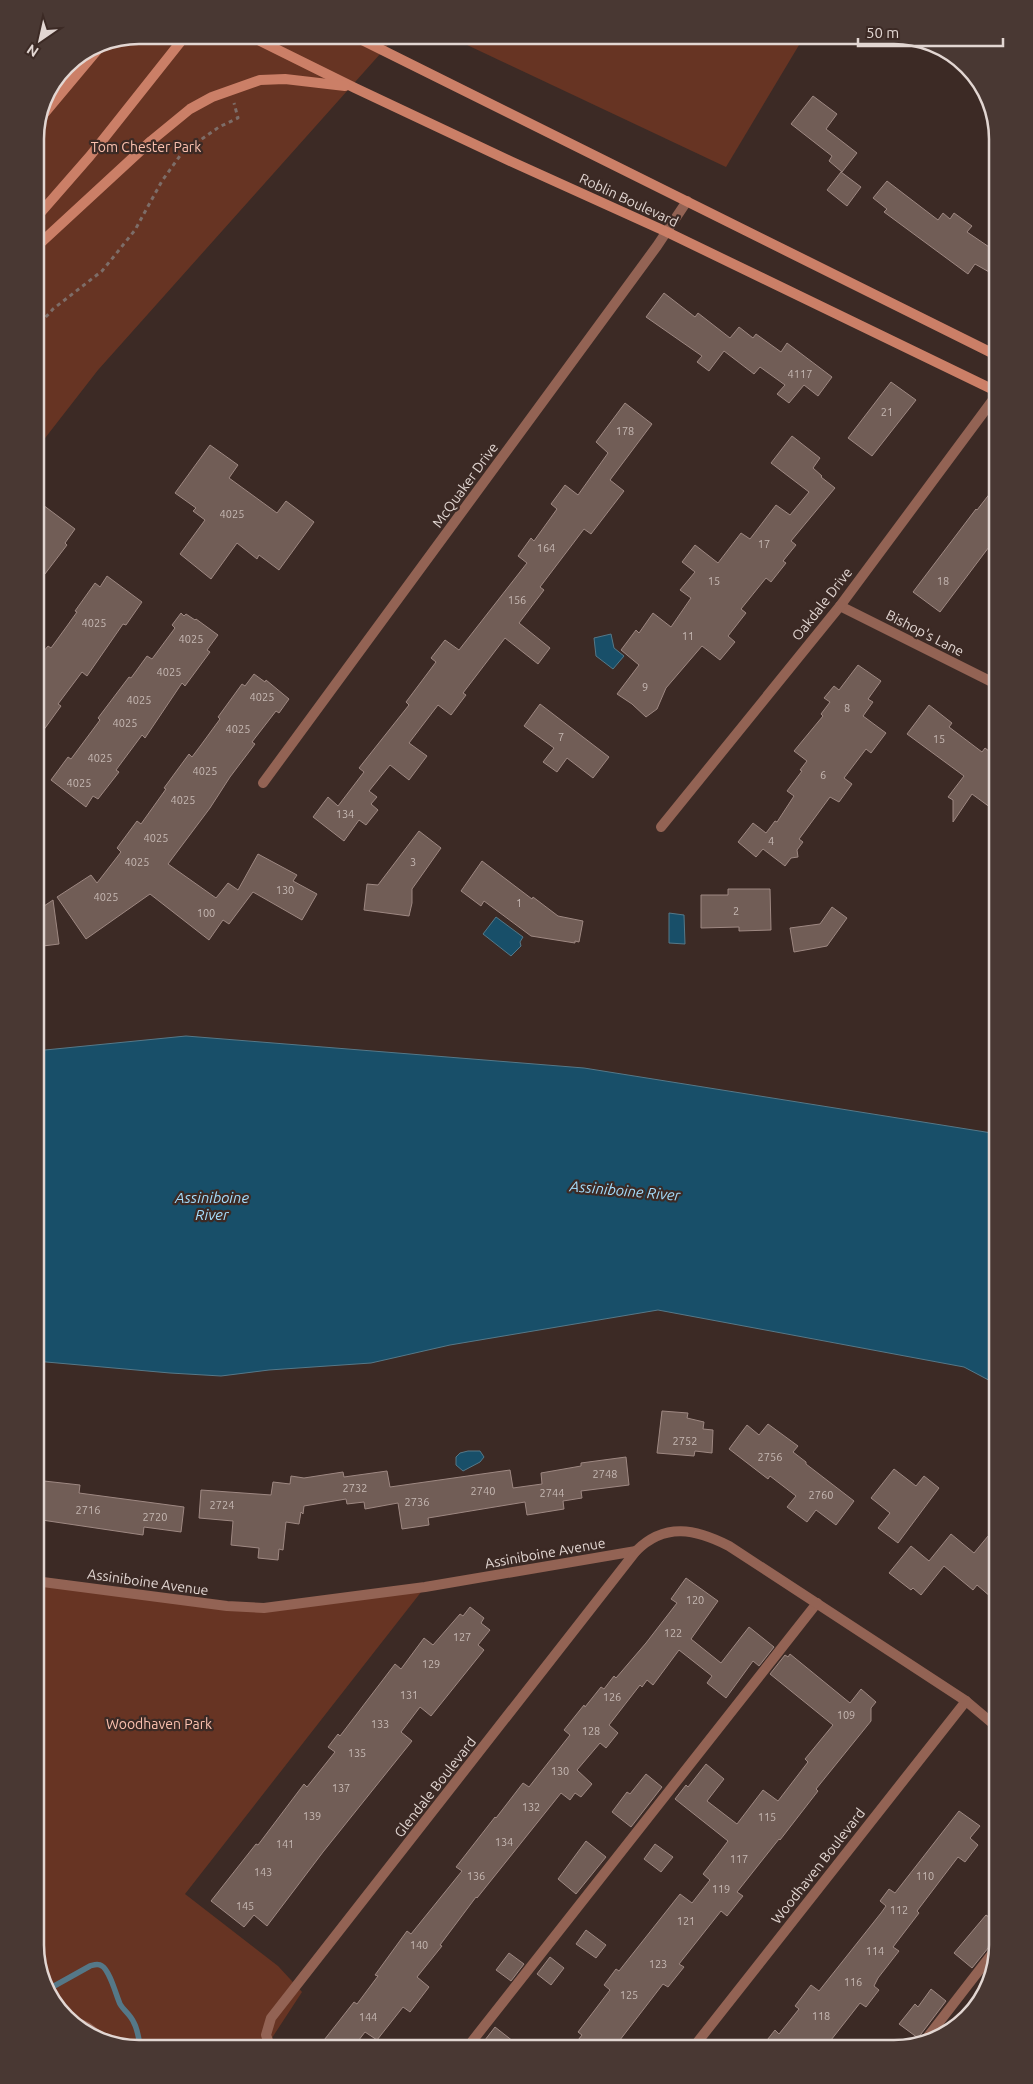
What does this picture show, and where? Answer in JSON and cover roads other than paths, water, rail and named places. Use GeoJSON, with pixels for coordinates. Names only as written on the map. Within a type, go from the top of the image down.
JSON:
{"type":"FeatureCollection","features":[{"type":"Feature","properties":{"kind":"main road"},"geometry":{"type":"LineString","coordinates":[[44,209],[90,156],[179,44]]}},
{"type":"Feature","properties":{"kind":"main road","name":"Roblin Boulevard"},"geometry":{"type":"LineString","coordinates":[[266,44],[510,162],[666,232],[989,388]]}},
{"type":"Feature","properties":{"kind":"main road","name":"Roblin Boulevard"},"geometry":{"type":"LineString","coordinates":[[371,44],[989,352]]}},
{"type":"Feature","properties":{"kind":"main road"},"geometry":{"type":"LineString","coordinates":[[380,44],[388,52]]}},
{"type":"Feature","properties":{"kind":"main road"},"geometry":{"type":"LineString","coordinates":[[49,107],[93,55]]}},
{"type":"Feature","properties":{"kind":"main road"},"geometry":{"type":"LineString","coordinates":[[44,240],[151,141],[190,109],[212,97],[260,80],[285,79],[323,82],[355,88]]}},
{"type":"Feature","properties":{"kind":"street","name":"McQuaker Drive"},"geometry":{"type":"LineString","coordinates":[[263,783],[687,201]]}},
{"type":"Feature","properties":{"kind":"street","name":"Oakdale Drive"},"geometry":{"type":"LineString","coordinates":[[661,827],[840,606],[989,404]]}},
{"type":"Feature","properties":{"kind":"street","name":"Bishop's Lane"},"geometry":{"type":"LineString","coordinates":[[840,606],[989,680]]}},
{"type":"Feature","properties":{"kind":"street","name":"Assiniboine Avenue"},"geometry":{"type":"LineString","coordinates":[[44,1582],[227,1606],[264,1608],[424,1587],[636,1551],[650,1539],[668,1532],[680,1531],[705,1536],[729,1546],[966,1701],[989,1720]]}},
{"type":"Feature","properties":{"kind":"street","name":"Glendale Boulevard"},"geometry":{"type":"LineString","coordinates":[[266,2040],[266,2034],[271,2018],[636,1551]]}},
{"type":"Feature","properties":{"kind":"street"},"geometry":{"type":"LineString","coordinates":[[473,2040],[817,1603]]}},
{"type":"Feature","properties":{"kind":"street","name":"Woodhaven Boulevard"},"geometry":{"type":"LineString","coordinates":[[699,2040],[966,1701]]}},
{"type":"Feature","properties":{"kind":"street"},"geometry":{"type":"LineString","coordinates":[[932,2033],[988,1959]]}},
{"type":"Feature","properties":{"kind":"water"},"geometry":{"type":"Polygon","coordinates":[[[611,634],[614,648],[624,656],[613,669],[596,656],[594,638],[611,634]]]}},
{"type":"Feature","properties":{"kind":"water"},"geometry":{"type":"Polygon","coordinates":[[[669,913],[684,915],[685,944],[669,943],[669,913]]]}},
{"type":"Feature","properties":{"kind":"water"},"geometry":{"type":"Polygon","coordinates":[[[496,917],[523,937],[520,942],[521,946],[511,956],[483,934],[496,917]]]}},
{"type":"Feature","properties":{"kind":"water","name":"Assiniboine River"},"geometry":{"type":"Polygon","coordinates":[[[186,1036],[584,1068],[989,1133],[989,1380],[964,1367],[658,1310],[450,1345],[371,1363],[269,1370],[221,1376],[44,1362],[44,1050],[186,1036]]]}},
{"type":"Feature","properties":{"kind":"water"},"geometry":{"type":"Polygon","coordinates":[[[480,1451],[484,1457],[480,1462],[463,1471],[456,1465],[456,1457],[460,1453],[480,1451]]]}},
{"type":"Feature","properties":{"kind":"waterway"},"geometry":{"type":"LineString","coordinates":[[53,1987],[90,1966],[98,1964],[102,1966],[110,1978],[120,2004],[135,2025],[139,2040]]}},
{"type":"Feature","properties":{"kind":"park label","name":"Tom Chester Park"},"geometry":{"type":"Point","coordinates":[146,147]}},
{"type":"Feature","properties":{"kind":"park label","name":"Woodhaven Park"},"geometry":{"type":"Point","coordinates":[159,1724]}}]}
